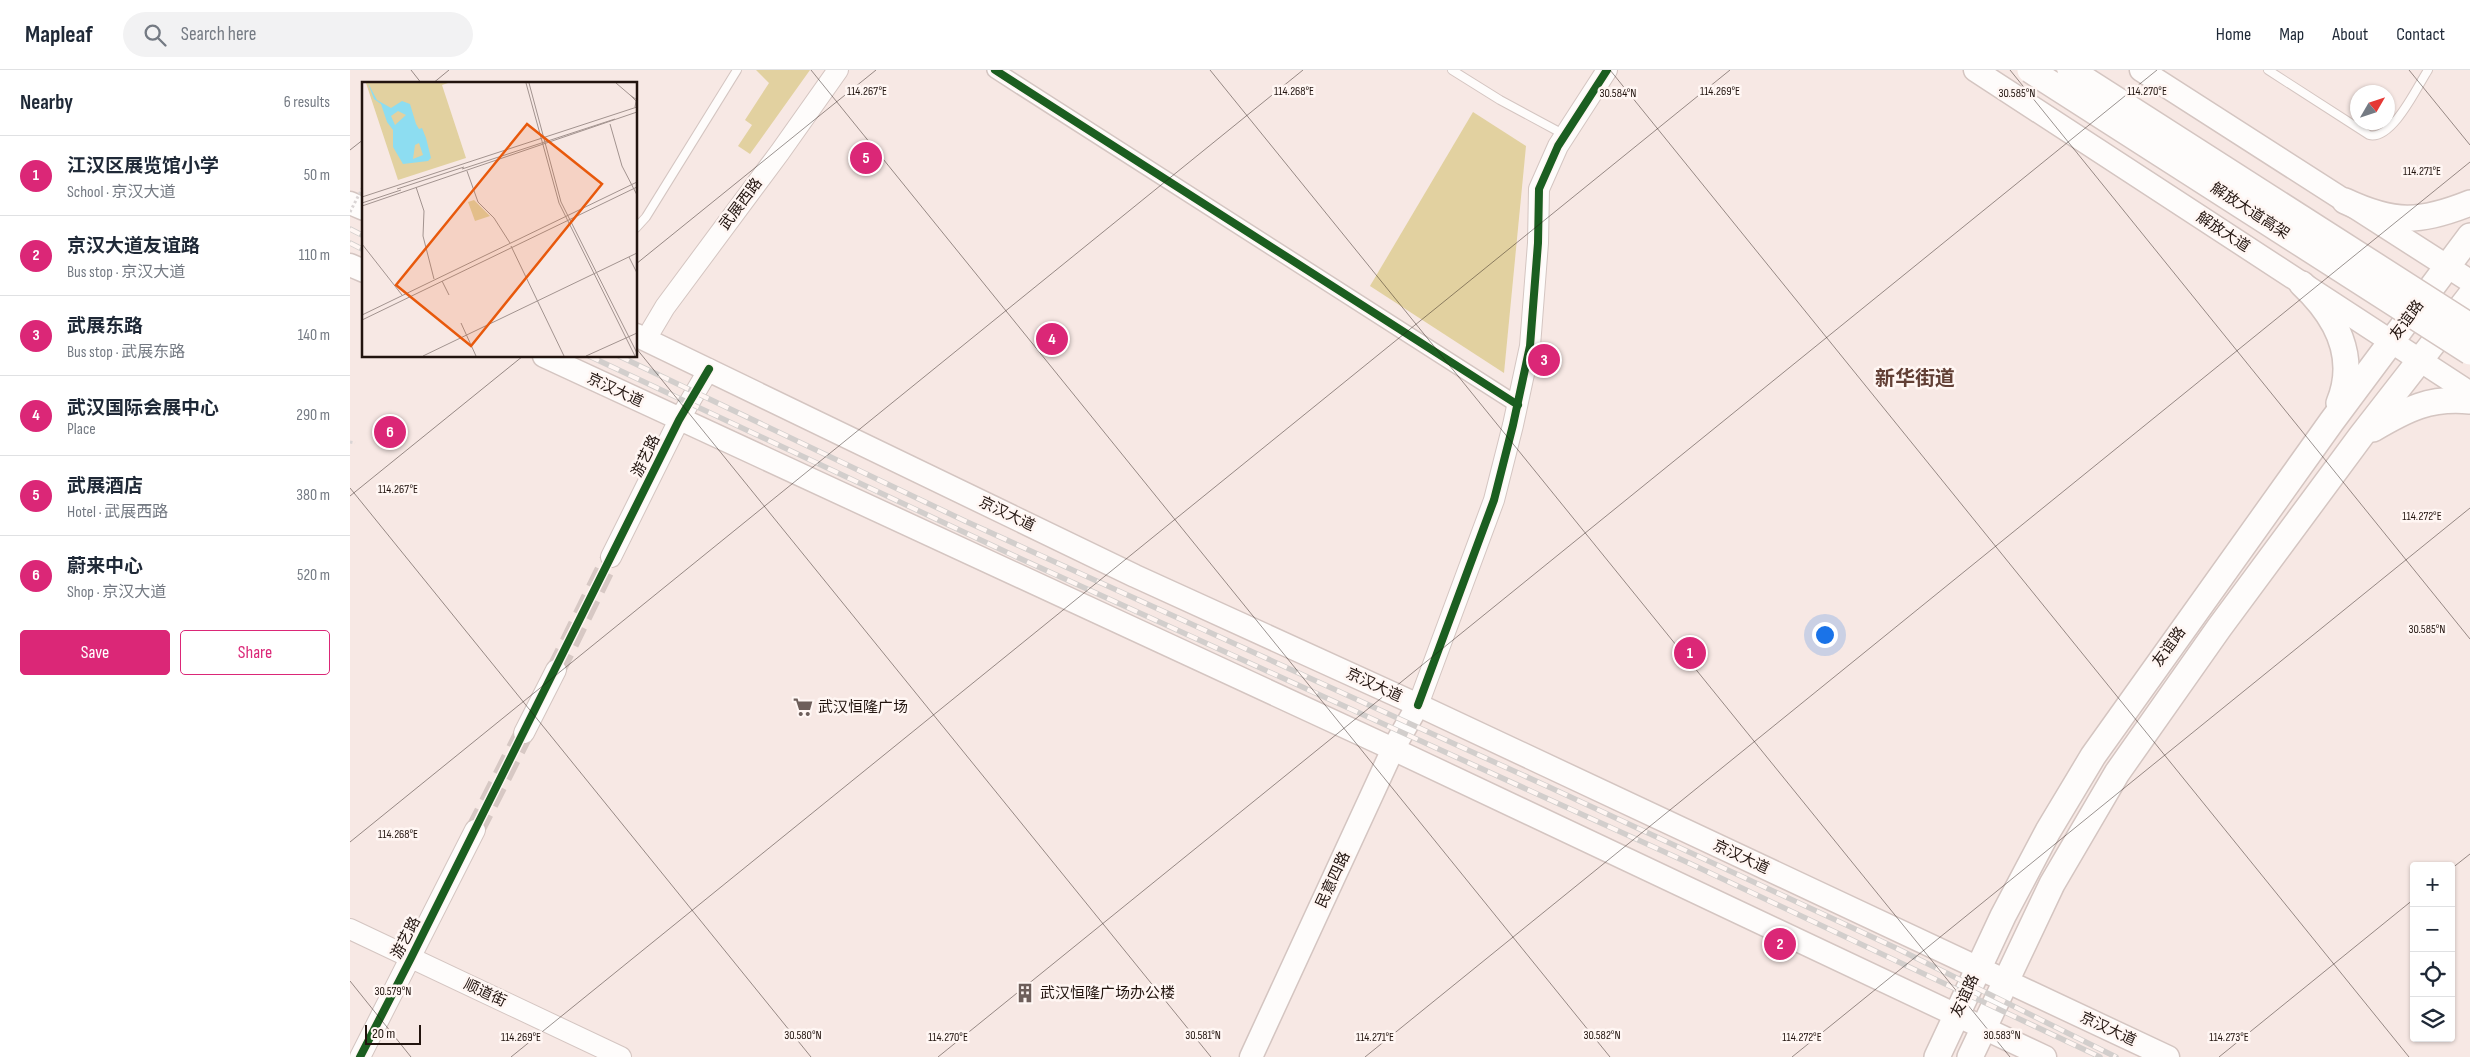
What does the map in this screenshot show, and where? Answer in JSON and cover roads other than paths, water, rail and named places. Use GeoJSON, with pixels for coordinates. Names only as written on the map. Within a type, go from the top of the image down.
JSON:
{"type":"FeatureCollection","features":[{"type":"Feature","properties":{"kind":"main road","name":"解放大道"},"geometry":{"type":"LineString","coordinates":[[1976,70],[2470,394]]}},
{"type":"Feature","properties":{"kind":"main road","name":"解放大道高架"},"geometry":{"type":"LineString","coordinates":[[2030,70],[2470,352]]}},
{"type":"Feature","properties":{"kind":"main road","name":"解放大道高架"},"geometry":{"type":"LineString","coordinates":[[2070,70],[2470,326]]}},
{"type":"Feature","properties":{"kind":"main road"},"geometry":{"type":"LineString","coordinates":[[2141,70],[2470,281]]}},
{"type":"Feature","properties":{"kind":"main road"},"geometry":{"type":"LineString","coordinates":[[2345,201],[2370,213],[2399,219],[2444,214],[2470,203]]}},
{"type":"Feature","properties":{"kind":"main road"},"geometry":{"type":"LineString","coordinates":[[350,203],[362,209]]}},
{"type":"Feature","properties":{"kind":"main road","name":"友谊路"},"geometry":{"type":"LineString","coordinates":[[1937,1057],[1978,968],[2048,831],[2093,756],[2332,421],[2470,236]]}},
{"type":"Feature","properties":{"kind":"main road"},"geometry":{"type":"LineString","coordinates":[[350,265],[362,270]]}},
{"type":"Feature","properties":{"kind":"main road"},"geometry":{"type":"LineString","coordinates":[[2302,284],[2320,301],[2335,322],[2345,350],[2347,372],[2342,396],[2332,421]]}},
{"type":"Feature","properties":{"kind":"main road","name":"友谊路"},"geometry":{"type":"LineString","coordinates":[[1970,1057],[2056,877],[2117,773],[2219,628],[2360,436],[2470,296]]}},
{"type":"Feature","properties":{"kind":"main road","name":"京汉大道"},"geometry":{"type":"LineString","coordinates":[[641,337],[1135,576],[1418,705],[2168,1057]]}},
{"type":"Feature","properties":{"kind":"main road","name":"京汉大道"},"geometry":{"type":"LineString","coordinates":[[548,358],[1393,749],[2045,1057]]}},
{"type":"Feature","properties":{"kind":"main road"},"geometry":{"type":"LineString","coordinates":[[2360,436],[2401,413],[2427,402],[2447,400],[2470,401]]}},
{"type":"Feature","properties":{"kind":"main road","name":"民意四路"},"geometry":{"type":"LineString","coordinates":[[1251,1057],[1393,749],[1418,705]]}},
{"type":"Feature","properties":{"kind":"street","name":"武展西路"},"geometry":{"type":"LineString","coordinates":[[641,337],[780,152],[838,70]]}},
{"type":"Feature","properties":{"kind":"street"},"geometry":{"type":"LineString","coordinates":[[996,70],[1518,405]]}},
{"type":"Feature","properties":{"kind":"street"},"geometry":{"type":"LineString","coordinates":[[1418,705],[1494,500],[1518,405],[1530,346],[1538,243],[1539,189],[1558,146],[1607,70]]}},
{"type":"Feature","properties":{"kind":"street","name":"游艺路"},"geometry":{"type":"LineString","coordinates":[[611,557],[679,420],[709,369]]}},
{"type":"Feature","properties":{"kind":"street"},"geometry":{"type":"LineString","coordinates":[[524,733],[556,670]]}},
{"type":"Feature","properties":{"kind":"street","name":"游艺路"},"geometry":{"type":"LineString","coordinates":[[360,1057],[412,958],[475,830]]}},
{"type":"Feature","properties":{"kind":"street","name":"顺道街"},"geometry":{"type":"LineString","coordinates":[[350,929],[621,1057]]}},
{"type":"Feature","properties":{"kind":"lane"},"geometry":{"type":"LineString","coordinates":[[638,226],[646,217],[737,70]]}},
{"type":"Feature","properties":{"kind":"lane"},"geometry":{"type":"LineString","coordinates":[[1452,70],[1500,100],[1565,135]]}},
{"type":"Feature","properties":{"kind":"lane"},"geometry":{"type":"LineString","coordinates":[[2268,70],[2368,135],[2374,137],[2384,133],[2393,125],[2428,70]]}},
{"type":"Feature","properties":{"kind":"tunnel"},"geometry":{"type":"LineString","coordinates":[[556,670],[611,557]]}},
{"type":"Feature","properties":{"kind":"tunnel"},"geometry":{"type":"LineString","coordinates":[[475,830],[524,733]]}},
{"type":"Feature","properties":{"kind":"railway"},"geometry":{"type":"LineString","coordinates":[[350,229],[362,235]]}},
{"type":"Feature","properties":{"kind":"railway"},"geometry":{"type":"LineString","coordinates":[[350,243],[362,249]]}},
{"type":"Feature","properties":{"kind":"railway"},"geometry":{"type":"LineString","coordinates":[[593,358],[1019,558],[1691,864],[2100,1057]]}},
{"type":"Feature","properties":{"kind":"railway"},"geometry":{"type":"LineString","coordinates":[[623,358],[965,521],[1549,787],[1896,948],[2116,1057]]}},
{"type":"Feature","properties":{"kind":"place","name":"武展酒店"},"geometry":{"type":"Point","coordinates":[866,158]}},
{"type":"Feature","properties":{"kind":"place","name":"武汉国际会展中心"},"geometry":{"type":"Point","coordinates":[1052,339]}},
{"type":"Feature","properties":{"kind":"place","name":"武展东路"},"geometry":{"type":"Point","coordinates":[1544,360]}},
{"type":"Feature","properties":{"kind":"place","name":"蔚来中心"},"geometry":{"type":"Point","coordinates":[390,432]}},
{"type":"Feature","properties":{"kind":"place","name":"江汉区展览馆小学"},"geometry":{"type":"Point","coordinates":[1690,653]}},
{"type":"Feature","properties":{"kind":"place","name":"武汉恒隆广场"},"geometry":{"type":"Point","coordinates":[803,707]}},
{"type":"Feature","properties":{"kind":"place","name":"京汉大道友谊路"},"geometry":{"type":"Point","coordinates":[1780,944]}},
{"type":"Feature","properties":{"kind":"place","name":"武汉恒隆广场办公楼"},"geometry":{"type":"Point","coordinates":[1025,993]}},
{"type":"Feature","properties":{"kind":"district","name":"新华街道"},"geometry":{"type":"Point","coordinates":[1915,379]}}]}
